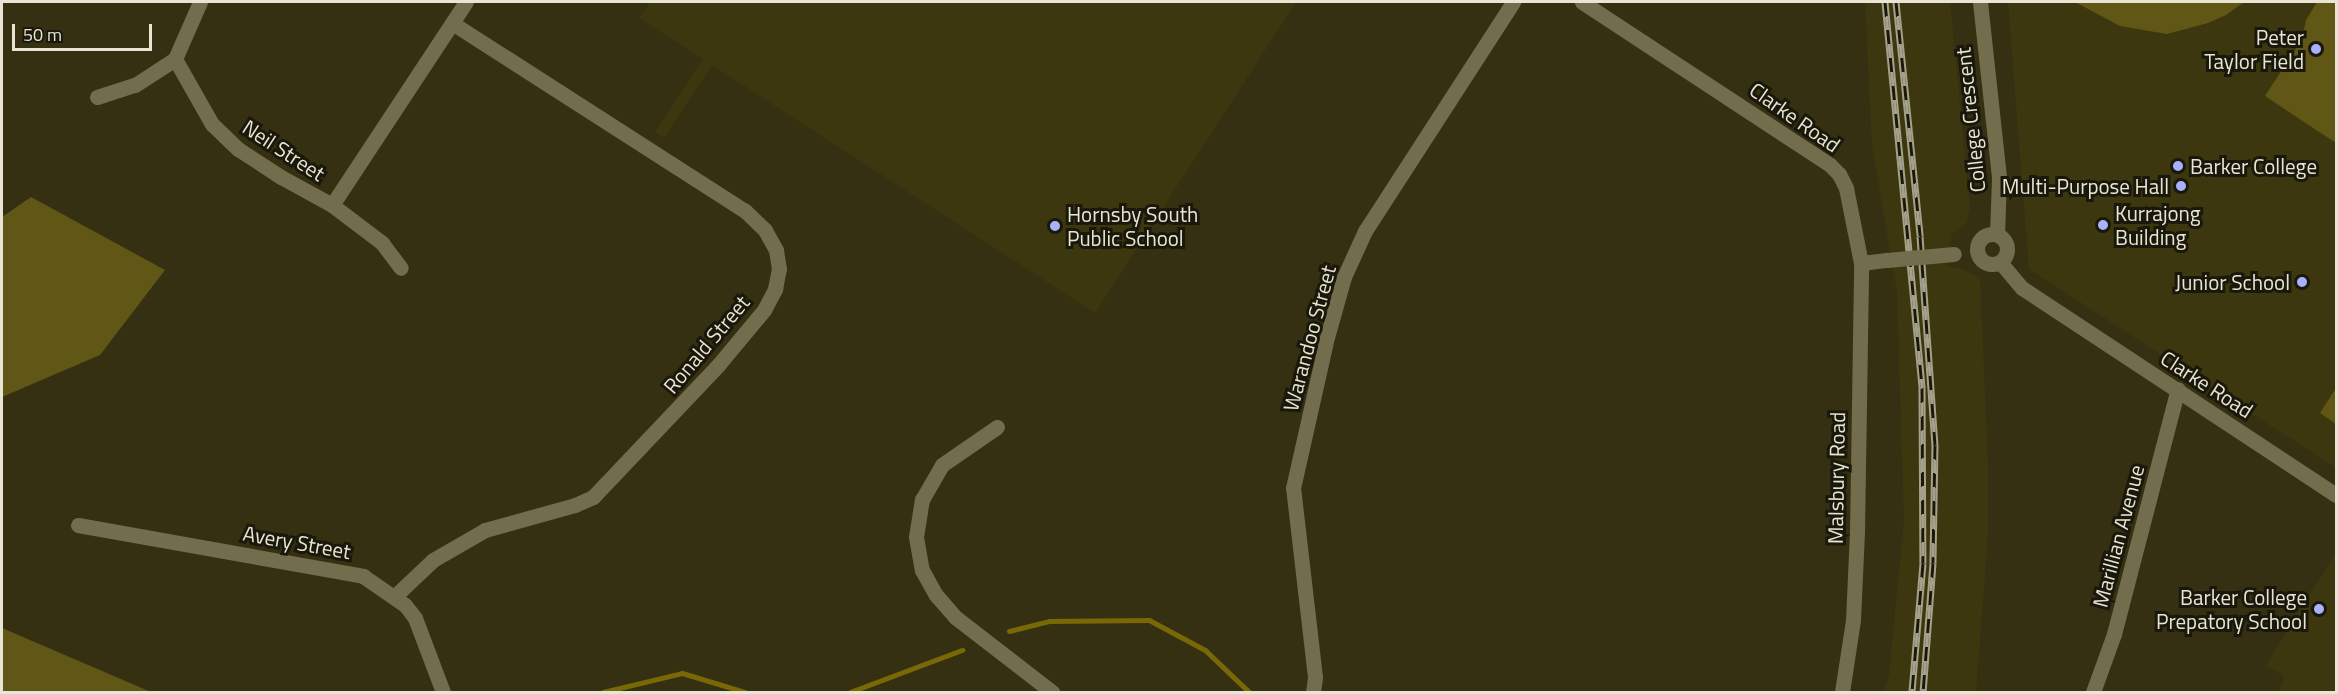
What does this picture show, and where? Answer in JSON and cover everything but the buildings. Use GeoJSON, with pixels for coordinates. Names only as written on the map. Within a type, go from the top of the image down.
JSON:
{"type":"FeatureCollection","features":[{"type":"Feature","properties":{"kind":"street"},"geometry":{"type":"LineString","coordinates":[[97,97],[135,85],[175,59],[200,2]]}},
{"type":"Feature","properties":{"kind":"street"},"geometry":{"type":"LineString","coordinates":[[332,205],[466,2]]}},
{"type":"Feature","properties":{"kind":"street","name":"Warandoo Street"},"geometry":{"type":"LineString","coordinates":[[1313,693],[1315,677],[1293,488],[1338,298],[1365,231],[1513,2]]}},
{"type":"Feature","properties":{"kind":"street","name":"Clarke Road"},"geometry":{"type":"LineString","coordinates":[[1582,2],[1830,165],[1839,174],[1846,188],[1861,263]]}},
{"type":"Feature","properties":{"kind":"street","name":"College Crescent"},"geometry":{"type":"LineString","coordinates":[[1980,2],[1999,178],[1996,234]]}},
{"type":"Feature","properties":{"kind":"street","name":"Ronald Street"},"geometry":{"type":"LineString","coordinates":[[394,596],[432,560],[485,530],[575,505],[593,497],[684,403],[764,310],[775,289],[780,269],[776,250],[765,230],[745,211],[452,23]]}},
{"type":"Feature","properties":{"kind":"street","name":"Neil Street"},"geometry":{"type":"LineString","coordinates":[[175,59],[212,124],[238,149],[281,177],[332,205],[382,243],[401,268]]}},
{"type":"Feature","properties":{"kind":"street"},"geometry":{"type":"LineString","coordinates":[[1996,234],[2007,245],[2006,255],[2000,262],[1988,264],[1979,257],[1977,251],[1980,240],[1984,236],[1996,234]]}},
{"type":"Feature","properties":{"kind":"street"},"geometry":{"type":"LineString","coordinates":[[1861,263],[1977,251]]}},
{"type":"Feature","properties":{"kind":"street","name":"Clarke Road"},"geometry":{"type":"LineString","coordinates":[[2000,262],[2022,288],[2337,495]]}},
{"type":"Feature","properties":{"kind":"street","name":"Malsbury Road"},"geometry":{"type":"LineString","coordinates":[[1842,693],[1853,620],[1857,531],[1861,263]]}},
{"type":"Feature","properties":{"kind":"street","name":"Marillian Avenue"},"geometry":{"type":"LineString","coordinates":[[2093,693],[2114,634],[2178,389]]}},
{"type":"Feature","properties":{"kind":"street"},"geometry":{"type":"LineString","coordinates":[[997,427],[942,465],[922,499],[916,537],[922,570],[936,595],[955,617],[1052,693]]}},
{"type":"Feature","properties":{"kind":"street","name":"Avery Street"},"geometry":{"type":"LineString","coordinates":[[78,525],[363,576],[394,596],[415,618],[442,693]]}},
{"type":"Feature","properties":{"kind":"shaded area","name":"Hornsby South Public School"},"geometry":{"type":"Polygon","coordinates":[[[650,2],[1296,2],[1095,313],[712,65],[664,138],[655,132],[703,59],[639,18],[650,2]]]}},
{"type":"Feature","properties":{"kind":"shaded area"},"geometry":{"type":"Polygon","coordinates":[[[1865,2],[1950,2],[1970,207],[1966,224],[1952,234],[1946,266],[1960,268],[1980,278],[1988,466],[1988,535],[1976,692],[1884,692],[1889,675],[1904,520],[1897,293],[1872,144],[1865,2]]]}},
{"type":"Feature","properties":{"kind":"shaded area","name":"Barker College"},"geometry":{"type":"Polygon","coordinates":[[[2008,2],[2336,2],[2336,468],[2029,269],[2008,2]]]}},
{"type":"Feature","properties":{"kind":"shaded area"},"geometry":{"type":"Polygon","coordinates":[[[2075,2],[2244,2],[2226,15],[2208,23],[2167,34],[2120,26],[2075,2]]]}},
{"type":"Feature","properties":{"kind":"shaded area","name":"Peter Taylor Field"},"geometry":{"type":"Polygon","coordinates":[[[2317,2],[2336,2],[2336,143],[2265,96],[2302,39],[2306,20],[2317,2]]]}},
{"type":"Feature","properties":{"kind":"shaded area"},"geometry":{"type":"Polygon","coordinates":[[[31,197],[165,270],[100,355],[2,397],[2,217],[31,197]]]}},
{"type":"Feature","properties":{"kind":"shaded area"},"geometry":{"type":"Polygon","coordinates":[[[2336,388],[2336,424],[2320,413],[2336,388]]]}},
{"type":"Feature","properties":{"kind":"shaded area","name":"Barker College Prepatory School"},"geometry":{"type":"Polygon","coordinates":[[[2336,553],[2336,692],[2279,692],[2284,676],[2266,665],[2336,553]]]}},
{"type":"Feature","properties":{"kind":"shaded area"},"geometry":{"type":"Polygon","coordinates":[[[2,628],[151,692],[2,692],[2,628]]]}},
{"type":"Feature","properties":{"kind":"waterway"},"geometry":{"type":"LineString","coordinates":[[1009,631],[1049,621],[1149,620],[1205,650],[1249,692]]}},
{"type":"Feature","properties":{"kind":"waterway"},"geometry":{"type":"LineString","coordinates":[[850,692],[962,650]]}},
{"type":"Feature","properties":{"kind":"waterway"},"geometry":{"type":"LineString","coordinates":[[603,692],[682,673],[745,692]]}},
{"type":"Feature","properties":{"kind":"railway"},"geometry":{"type":"LineString","coordinates":[[1885,2],[1922,388],[1923,563],[1912,692]]}},
{"type":"Feature","properties":{"kind":"railway"},"geometry":{"type":"LineString","coordinates":[[1896,2],[1920,236],[1935,445],[1933,563],[1923,692]]}},
{"type":"Feature","properties":{"kind":"place","name":"Peter Taylor Field"},"geometry":{"type":"Point","coordinates":[2316,49]}},
{"type":"Feature","properties":{"kind":"place","name":"Barker College"},"geometry":{"type":"Point","coordinates":[2178,166]}},
{"type":"Feature","properties":{"kind":"place","name":"Multi-Purpose Hall"},"geometry":{"type":"Point","coordinates":[2181,186]}},
{"type":"Feature","properties":{"kind":"place","name":"Kurrajong Building"},"geometry":{"type":"Point","coordinates":[2103,225]}},
{"type":"Feature","properties":{"kind":"place","name":"Hornsby South Public School"},"geometry":{"type":"Point","coordinates":[1055,226]}},
{"type":"Feature","properties":{"kind":"place","name":"Junior School"},"geometry":{"type":"Point","coordinates":[2302,282]}},
{"type":"Feature","properties":{"kind":"place","name":"Barker College Prepatory School"},"geometry":{"type":"Point","coordinates":[2319,609]}}]}
